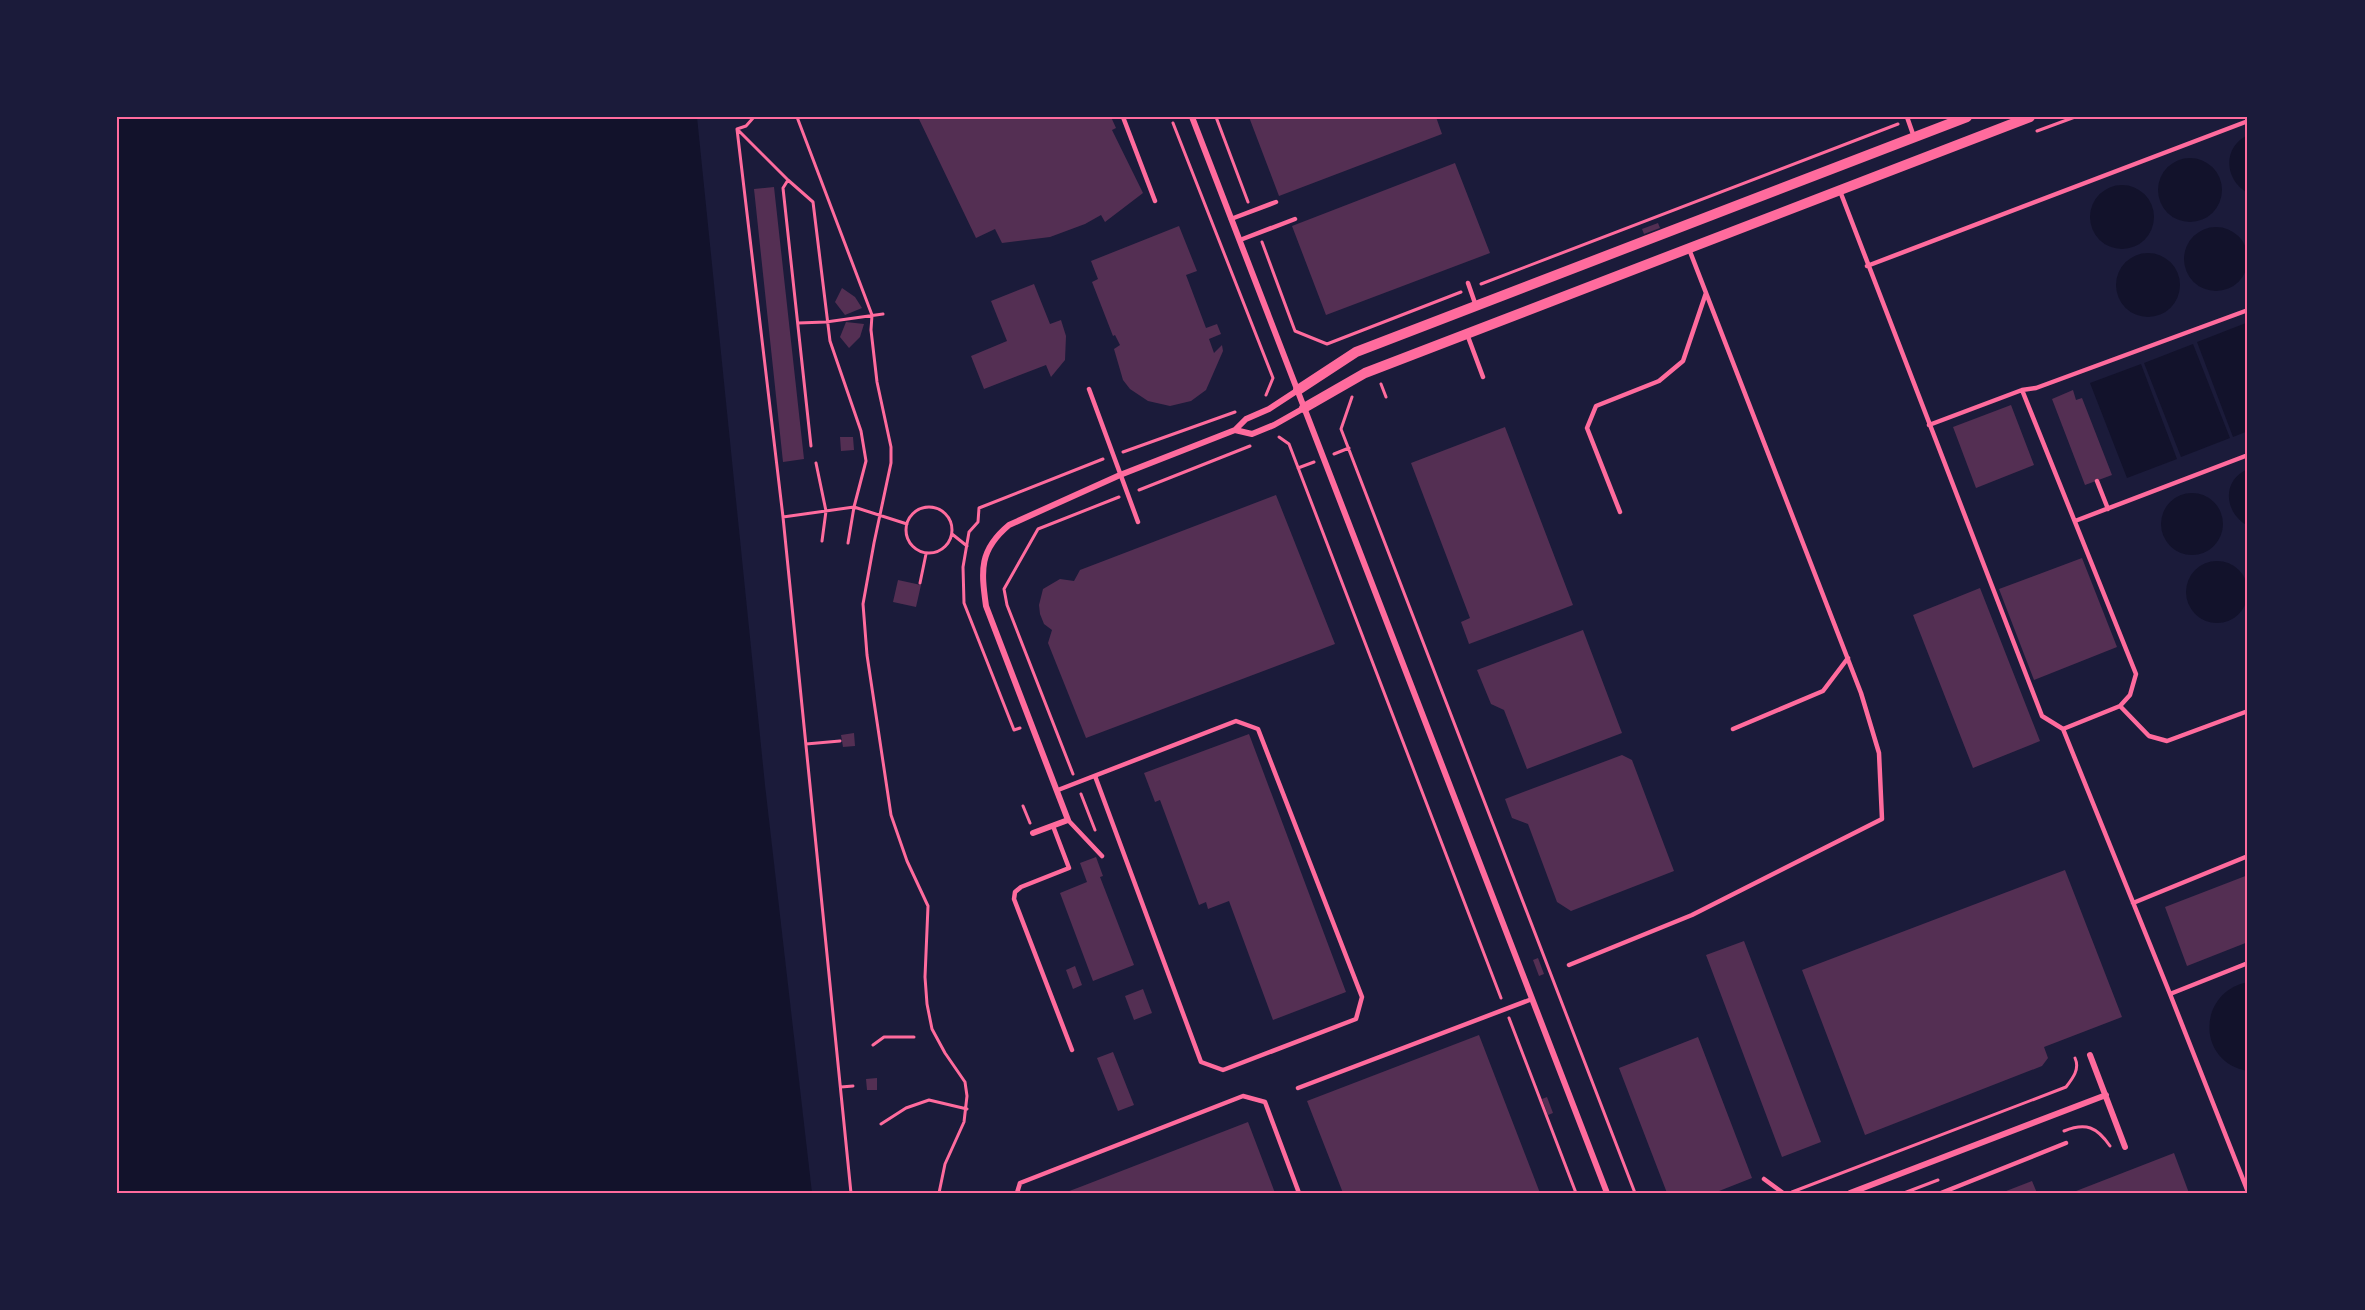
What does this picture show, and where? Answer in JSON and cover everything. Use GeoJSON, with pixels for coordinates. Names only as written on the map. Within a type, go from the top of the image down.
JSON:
{"type":"FeatureCollection","features":[{"type":"Feature","properties":{"kind":"street"},"geometry":{"type":"LineString","coordinates":[[1192,117],[1607,1193]]}},
{"type":"Feature","properties":{"kind":"street"},"geometry":{"type":"LineString","coordinates":[[1033,833],[1068,820],[986,606],[982,575],[987,551],[994,538],[1009,525],[1120,475],[1235,430],[1245,419],[1269,409],[1356,352],[1967,117]]}},
{"type":"Feature","properties":{"kind":"street"},"geometry":{"type":"LineString","coordinates":[[1235,430],[1252,434],[1274,425],[1365,373],[2030,117]]}},
{"type":"Feature","properties":{"kind":"street"},"geometry":{"type":"LineString","coordinates":[[2090,1054],[2125,1147]]}},
{"type":"Feature","properties":{"kind":"street"},"geometry":{"type":"LineString","coordinates":[[1850,1193],[2106,1095]]}},
{"type":"Feature","properties":{"kind":"lane"},"geometry":{"type":"LineString","coordinates":[[1123,117],[1155,201]]}},
{"type":"Feature","properties":{"kind":"lane"},"geometry":{"type":"LineString","coordinates":[[1907,119],[1914,137]]}},
{"type":"Feature","properties":{"kind":"lane"},"geometry":{"type":"LineString","coordinates":[[1867,266],[2248,121]]}},
{"type":"Feature","properties":{"kind":"lane"},"geometry":{"type":"LineString","coordinates":[[1839,190],[2042,716],[2063,729],[2248,1192]]}},
{"type":"Feature","properties":{"kind":"lane"},"geometry":{"type":"LineString","coordinates":[[1231,219],[1276,202]]}},
{"type":"Feature","properties":{"kind":"lane"},"geometry":{"type":"LineString","coordinates":[[1240,240],[1295,219]]}},
{"type":"Feature","properties":{"kind":"lane"},"geometry":{"type":"LineString","coordinates":[[1569,965],[1692,915],[1882,819],[1879,753],[1861,693],[1689,249]]}},
{"type":"Feature","properties":{"kind":"lane"},"geometry":{"type":"LineString","coordinates":[[1469,286],[1476,306]]}},
{"type":"Feature","properties":{"kind":"lane"},"geometry":{"type":"LineString","coordinates":[[1620,512],[1587,428],[1596,406],[1659,381],[1683,361],[1706,293]]}},
{"type":"Feature","properties":{"kind":"lane"},"geometry":{"type":"LineString","coordinates":[[1929,425],[2248,310]]}},
{"type":"Feature","properties":{"kind":"lane"},"geometry":{"type":"LineString","coordinates":[[1467,334],[1483,377]]}},
{"type":"Feature","properties":{"kind":"lane"},"geometry":{"type":"LineString","coordinates":[[1089,389],[1138,522]]}},
{"type":"Feature","properties":{"kind":"lane"},"geometry":{"type":"LineString","coordinates":[[2022,390],[2136,674],[2130,695],[2120,706],[2063,729]]}},
{"type":"Feature","properties":{"kind":"lane"},"geometry":{"type":"LineString","coordinates":[[2075,521],[2248,455]]}},
{"type":"Feature","properties":{"kind":"lane"},"geometry":{"type":"LineString","coordinates":[[2097,481],[2108,509]]}},
{"type":"Feature","properties":{"kind":"lane"},"geometry":{"type":"LineString","coordinates":[[1733,729],[1823,691],[1848,658]]}},
{"type":"Feature","properties":{"kind":"lane"},"geometry":{"type":"LineString","coordinates":[[2120,706],[2149,736],[2167,741],[2248,711]]}},
{"type":"Feature","properties":{"kind":"lane"},"geometry":{"type":"LineString","coordinates":[[1058,790],[1236,721],[1258,729],[1362,997],[1356,1019],[1223,1070],[1201,1062],[1095,776]]}},
{"type":"Feature","properties":{"kind":"lane"},"geometry":{"type":"LineString","coordinates":[[1068,820],[1102,856]]}},
{"type":"Feature","properties":{"kind":"lane"},"geometry":{"type":"LineString","coordinates":[[1053,826],[1069,868],[1021,887],[1014,899],[1072,1050]]}},
{"type":"Feature","properties":{"kind":"lane"},"geometry":{"type":"LineString","coordinates":[[2133,903],[2248,856]]}},
{"type":"Feature","properties":{"kind":"lane"},"geometry":{"type":"LineString","coordinates":[[2170,994],[2248,963]]}},
{"type":"Feature","properties":{"kind":"lane"},"geometry":{"type":"LineString","coordinates":[[1298,1088],[1533,999]]}},
{"type":"Feature","properties":{"kind":"lane"},"geometry":{"type":"LineString","coordinates":[[1017,1193],[1020,1183],[1243,1096],[1265,1102],[1299,1193]]}},
{"type":"Feature","properties":{"kind":"lane"},"geometry":{"type":"LineString","coordinates":[[1941,1193],[2066,1143]]}},
{"type":"Feature","properties":{"kind":"lane"},"geometry":{"type":"LineString","coordinates":[[1764,1179],[1783,1193]]}},
{"type":"Feature","properties":{"kind":"path"},"geometry":{"type":"LineString","coordinates":[[737,129],[746,126],[754,117]]}},
{"type":"Feature","properties":{"kind":"path"},"geometry":{"type":"LineString","coordinates":[[797,117],[872,315],[871,330],[877,382],[891,447],[891,463],[863,604],[867,655],[891,815],[907,861],[928,906],[925,977],[932,1029],[965,1082],[967,1109],[964,1122],[945,1164],[939,1193]]}},
{"type":"Feature","properties":{"kind":"path"},"geometry":{"type":"LineString","coordinates":[[1216,117],[1251,211]]}},
{"type":"Feature","properties":{"kind":"path"},"geometry":{"type":"LineString","coordinates":[[2031,134],[2075,117]]}},
{"type":"Feature","properties":{"kind":"path"},"geometry":{"type":"LineString","coordinates":[[1259,232],[1295,331],[1327,344],[1469,286],[1907,119]]}},
{"type":"Feature","properties":{"kind":"path"},"geometry":{"type":"LineString","coordinates":[[737,129],[813,202],[826,322],[830,341],[861,430],[866,461],[854,507],[848,543]]}},
{"type":"Feature","properties":{"kind":"path"},"geometry":{"type":"LineString","coordinates":[[737,129],[783,517],[851,1193]]}},
{"type":"Feature","properties":{"kind":"path"},"geometry":{"type":"LineString","coordinates":[[788,180],[783,188],[811,446]]}},
{"type":"Feature","properties":{"kind":"path"},"geometry":{"type":"LineString","coordinates":[[798,322],[826,322],[883,314]]}},
{"type":"Feature","properties":{"kind":"path"},"geometry":{"type":"LineString","coordinates":[[1371,388],[1391,380]]}},
{"type":"Feature","properties":{"kind":"path"},"geometry":{"type":"LineString","coordinates":[[1381,384],[1386,398]]}},
{"type":"Feature","properties":{"kind":"path"},"geometry":{"type":"LineString","coordinates":[[1353,395],[1341,429],[1635,1193]]}},
{"type":"Feature","properties":{"kind":"path"},"geometry":{"type":"LineString","coordinates":[[1272,437],[1280,437],[1289,444],[1576,1193]]}},
{"type":"Feature","properties":{"kind":"path"},"geometry":{"type":"LineString","coordinates":[[1095,832],[1007,605],[1004,589],[1038,529],[1253,445]]}},
{"type":"Feature","properties":{"kind":"path"},"geometry":{"type":"LineString","coordinates":[[816,463],[826,511],[822,541]]}},
{"type":"Feature","properties":{"kind":"path"},"geometry":{"type":"LineString","coordinates":[[783,517],[854,507],[907,524]]}},
{"type":"Feature","properties":{"kind":"path"},"geometry":{"type":"LineString","coordinates":[[924,507],[941,510],[948,516],[952,534],[950,542],[943,549],[926,554],[910,544],[907,524],[915,511],[924,507]]}},
{"type":"Feature","properties":{"kind":"path"},"geometry":{"type":"LineString","coordinates":[[952,534],[967,546]]}},
{"type":"Feature","properties":{"kind":"path"},"geometry":{"type":"LineString","coordinates":[[920,583],[926,554]]}},
{"type":"Feature","properties":{"kind":"path"},"geometry":{"type":"LineString","coordinates":[[806,744],[840,741]]}},
{"type":"Feature","properties":{"kind":"path"},"geometry":{"type":"LineString","coordinates":[[1023,806],[1033,833]]}},
{"type":"Feature","properties":{"kind":"path"},"geometry":{"type":"LineString","coordinates":[[1553,979],[1556,976]]}},
{"type":"Feature","properties":{"kind":"path"},"geometry":{"type":"LineString","coordinates":[[873,1045],[884,1037],[914,1037]]}},
{"type":"Feature","properties":{"kind":"path"},"geometry":{"type":"LineString","coordinates":[[1791,1193],[2066,1087],[2074,1076],[2077,1063],[2075,1058]]}},
{"type":"Feature","properties":{"kind":"path"},"geometry":{"type":"LineString","coordinates":[[841,1087],[853,1086]]}},
{"type":"Feature","properties":{"kind":"path"},"geometry":{"type":"LineString","coordinates":[[881,1124],[906,1108],[930,1100],[967,1109]]}},
{"type":"Feature","properties":{"kind":"shaded area"},"geometry":{"type":"Polygon","coordinates":[[[117,117],[697,117],[765,785],[812,1193],[117,1193],[117,117]]]}},
{"type":"Feature","properties":{"kind":"shaded area"},"geometry":{"type":"Polygon","coordinates":[[[2248,135],[2248,193],[2234,180],[2229,164],[2234,147],[2248,135]]]}},
{"type":"Feature","properties":{"kind":"shaded area"},"geometry":{"type":"Polygon","coordinates":[[[2190,158],[2208,164],[2216,172],[2222,190],[2216,208],[2208,216],[2190,222],[2172,216],[2164,208],[2158,190],[2164,172],[2172,164],[2190,158]]]}},
{"type":"Feature","properties":{"kind":"shaded area"},"geometry":{"type":"Polygon","coordinates":[[[2122,185],[2145,194],[2154,217],[2145,240],[2122,249],[2099,240],[2090,217],[2099,194],[2122,185]]]}},
{"type":"Feature","properties":{"kind":"shaded area"},"geometry":{"type":"Polygon","coordinates":[[[2216,227],[2234,232],[2239,236],[2243,241],[2248,259],[2243,277],[2239,282],[2234,286],[2216,291],[2198,286],[2193,282],[2189,277],[2184,259],[2189,241],[2193,236],[2198,232],[2216,227]]]}},
{"type":"Feature","properties":{"kind":"shaded area"},"geometry":{"type":"Polygon","coordinates":[[[2148,253],[2166,258],[2171,262],[2175,267],[2180,285],[2175,303],[2171,308],[2166,312],[2148,317],[2130,312],[2125,308],[2121,303],[2116,285],[2121,267],[2125,262],[2130,258],[2148,253]]]}},
{"type":"Feature","properties":{"kind":"shaded area"},"geometry":{"type":"Polygon","coordinates":[[[2246,323],[2248,431],[2233,437],[2197,342],[2246,323]]]}},
{"type":"Feature","properties":{"kind":"shaded area"},"geometry":{"type":"Polygon","coordinates":[[[2193,344],[2230,438],[2181,457],[2144,363],[2193,344]]]}},
{"type":"Feature","properties":{"kind":"shaded area"},"geometry":{"type":"Polygon","coordinates":[[[2141,364],[2177,459],[2127,478],[2090,383],[2141,364]]]}},
{"type":"Feature","properties":{"kind":"shaded area"},"geometry":{"type":"Polygon","coordinates":[[[2248,469],[2248,526],[2234,513],[2229,497],[2233,481],[2248,469]]]}},
{"type":"Feature","properties":{"kind":"shaded area"},"geometry":{"type":"Polygon","coordinates":[[[2192,493],[2214,502],[2223,524],[2214,546],[2192,555],[2170,546],[2161,524],[2170,502],[2192,493]]]}},
{"type":"Feature","properties":{"kind":"shaded area"},"geometry":{"type":"Polygon","coordinates":[[[2217,561],[2239,570],[2248,592],[2239,614],[2217,623],[2195,614],[2186,592],[2195,570],[2217,561]]]}},
{"type":"Feature","properties":{"kind":"shaded area"},"geometry":{"type":"Polygon","coordinates":[[[2248,982],[2248,1071],[2231,1065],[2219,1055],[2212,1042],[2209,1027],[2212,1012],[2219,999],[2231,988],[2248,982]]]}},
{"type":"Feature","properties":{"kind":"building"},"geometry":{"type":"Polygon","coordinates":[[[918,117],[1111,117],[1116,128],[1112,130],[1143,193],[1105,222],[1101,215],[1085,224],[1050,237],[1002,243],[995,229],[976,238],[918,117]]]}},
{"type":"Feature","properties":{"kind":"building"},"geometry":{"type":"Polygon","coordinates":[[[1249,117],[1436,117],[1442,134],[1279,196],[1249,117]]]}},
{"type":"Feature","properties":{"kind":"building"},"geometry":{"type":"Polygon","coordinates":[[[1455,163],[1490,253],[1326,315],[1292,226],[1455,163]]]}},
{"type":"Feature","properties":{"kind":"building"},"geometry":{"type":"Polygon","coordinates":[[[774,187],[804,459],[783,462],[754,189],[774,187]]]}},
{"type":"Feature","properties":{"kind":"building"},"geometry":{"type":"Polygon","coordinates":[[[1658,223],[1660,228],[1644,234],[1642,229],[1658,223]]]}},
{"type":"Feature","properties":{"kind":"building"},"geometry":{"type":"Polygon","coordinates":[[[1179,226],[1197,271],[1186,275],[1206,328],[1217,324],[1221,334],[1209,339],[1214,353],[1222,345],[1223,351],[1206,390],[1191,401],[1170,406],[1148,401],[1130,389],[1123,380],[1114,349],[1120,345],[1115,335],[1113,336],[1092,282],[1098,279],[1091,261],[1179,226]]]}},
{"type":"Feature","properties":{"kind":"building"},"geometry":{"type":"Polygon","coordinates":[[[1034,284],[1050,324],[1061,320],[1066,336],[1065,360],[1051,377],[1046,365],[984,389],[971,356],[1007,341],[991,301],[1034,284]]]}},
{"type":"Feature","properties":{"kind":"building"},"geometry":{"type":"Polygon","coordinates":[[[842,288],[855,297],[862,308],[845,315],[835,302],[842,288]]]}},
{"type":"Feature","properties":{"kind":"building"},"geometry":{"type":"Polygon","coordinates":[[[846,322],[864,324],[860,337],[849,348],[840,337],[846,322]]]}},
{"type":"Feature","properties":{"kind":"building"},"geometry":{"type":"Polygon","coordinates":[[[2073,390],[2076,400],[2082,398],[2112,475],[2085,485],[2052,399],[2073,390]]]}},
{"type":"Feature","properties":{"kind":"building"},"geometry":{"type":"Polygon","coordinates":[[[2011,405],[2034,465],[1976,488],[1953,427],[2011,405]]]}},
{"type":"Feature","properties":{"kind":"building"},"geometry":{"type":"Polygon","coordinates":[[[1505,427],[1573,605],[1469,644],[1461,622],[1470,618],[1411,463],[1505,427]]]}},
{"type":"Feature","properties":{"kind":"building"},"geometry":{"type":"Polygon","coordinates":[[[840,437],[853,437],[854,450],[841,451],[840,437]]]}},
{"type":"Feature","properties":{"kind":"building"},"geometry":{"type":"Polygon","coordinates":[[[1276,495],[1335,644],[1086,738],[1048,643],[1052,630],[1044,624],[1039,605],[1043,589],[1060,579],[1074,581],[1080,570],[1276,495]]]}},
{"type":"Feature","properties":{"kind":"building"},"geometry":{"type":"Polygon","coordinates":[[[2082,558],[2117,647],[2034,680],[1999,589],[2082,558]]]}},
{"type":"Feature","properties":{"kind":"building"},"geometry":{"type":"Polygon","coordinates":[[[898,580],[921,585],[916,607],[893,602],[898,580]]]}},
{"type":"Feature","properties":{"kind":"building"},"geometry":{"type":"Polygon","coordinates":[[[1980,588],[2040,741],[1973,768],[1913,615],[1980,588]]]}},
{"type":"Feature","properties":{"kind":"building"},"geometry":{"type":"Polygon","coordinates":[[[1583,630],[1622,733],[1527,769],[1504,710],[1491,704],[1477,670],[1583,630]]]}},
{"type":"Feature","properties":{"kind":"building"},"geometry":{"type":"Polygon","coordinates":[[[854,733],[855,746],[843,747],[841,735],[854,733]]]}},
{"type":"Feature","properties":{"kind":"building"},"geometry":{"type":"Polygon","coordinates":[[[1249,734],[1346,992],[1273,1020],[1229,901],[1208,909],[1206,902],[1199,905],[1160,800],[1155,802],[1144,773],[1249,734]]]}},
{"type":"Feature","properties":{"kind":"building"},"geometry":{"type":"Polygon","coordinates":[[[1622,755],[1632,760],[1674,871],[1571,911],[1557,902],[1528,824],[1512,818],[1505,799],[1622,755]]]}},
{"type":"Feature","properties":{"kind":"building"},"geometry":{"type":"Polygon","coordinates":[[[1096,857],[1103,876],[1100,877],[1134,965],[1093,981],[1060,893],[1087,882],[1080,863],[1096,857]]]}},
{"type":"Feature","properties":{"kind":"building"},"geometry":{"type":"Polygon","coordinates":[[[2065,870],[2122,1017],[2044,1047],[2048,1058],[2042,1066],[1865,1135],[1802,970],[2065,870]]]}},
{"type":"Feature","properties":{"kind":"building"},"geometry":{"type":"Polygon","coordinates":[[[2248,875],[2248,942],[2187,966],[2165,907],[2248,875]]]}},
{"type":"Feature","properties":{"kind":"building"},"geometry":{"type":"Polygon","coordinates":[[[1744,941],[1821,1142],[1782,1157],[1706,955],[1744,941]]]}},
{"type":"Feature","properties":{"kind":"building"},"geometry":{"type":"Polygon","coordinates":[[[1538,958],[1544,974],[1539,976],[1533,960],[1538,958]]]}},
{"type":"Feature","properties":{"kind":"building"},"geometry":{"type":"Polygon","coordinates":[[[1075,966],[1082,985],[1073,989],[1066,970],[1075,966]]]}},
{"type":"Feature","properties":{"kind":"building"},"geometry":{"type":"Polygon","coordinates":[[[1143,989],[1152,1013],[1134,1020],[1125,996],[1143,989]]]}},
{"type":"Feature","properties":{"kind":"building"},"geometry":{"type":"Polygon","coordinates":[[[1479,1035],[1540,1193],[1343,1193],[1307,1101],[1479,1035]]]}},
{"type":"Feature","properties":{"kind":"building"},"geometry":{"type":"Polygon","coordinates":[[[1698,1037],[1752,1178],[1714,1193],[1667,1193],[1619,1068],[1698,1037]]]}},
{"type":"Feature","properties":{"kind":"building"},"geometry":{"type":"Polygon","coordinates":[[[1113,1052],[1134,1105],[1118,1111],[1097,1058],[1113,1052]]]}},
{"type":"Feature","properties":{"kind":"building"},"geometry":{"type":"Polygon","coordinates":[[[877,1078],[877,1090],[867,1090],[866,1079],[877,1078]]]}},
{"type":"Feature","properties":{"kind":"building"},"geometry":{"type":"Polygon","coordinates":[[[1547,1097],[1553,1113],[1548,1115],[1542,1099],[1547,1097]]]}},
{"type":"Feature","properties":{"kind":"building"},"geometry":{"type":"Polygon","coordinates":[[[1248,1122],[1275,1193],[1064,1193],[1080,1187],[1248,1122]]]}},
{"type":"Feature","properties":{"kind":"building"},"geometry":{"type":"Polygon","coordinates":[[[2174,1153],[2189,1193],[2071,1193],[2174,1153]]]}},
{"type":"Feature","properties":{"kind":"building"},"geometry":{"type":"Polygon","coordinates":[[[2032,1181],[2037,1193],[2001,1193],[2032,1181]]]}}]}
